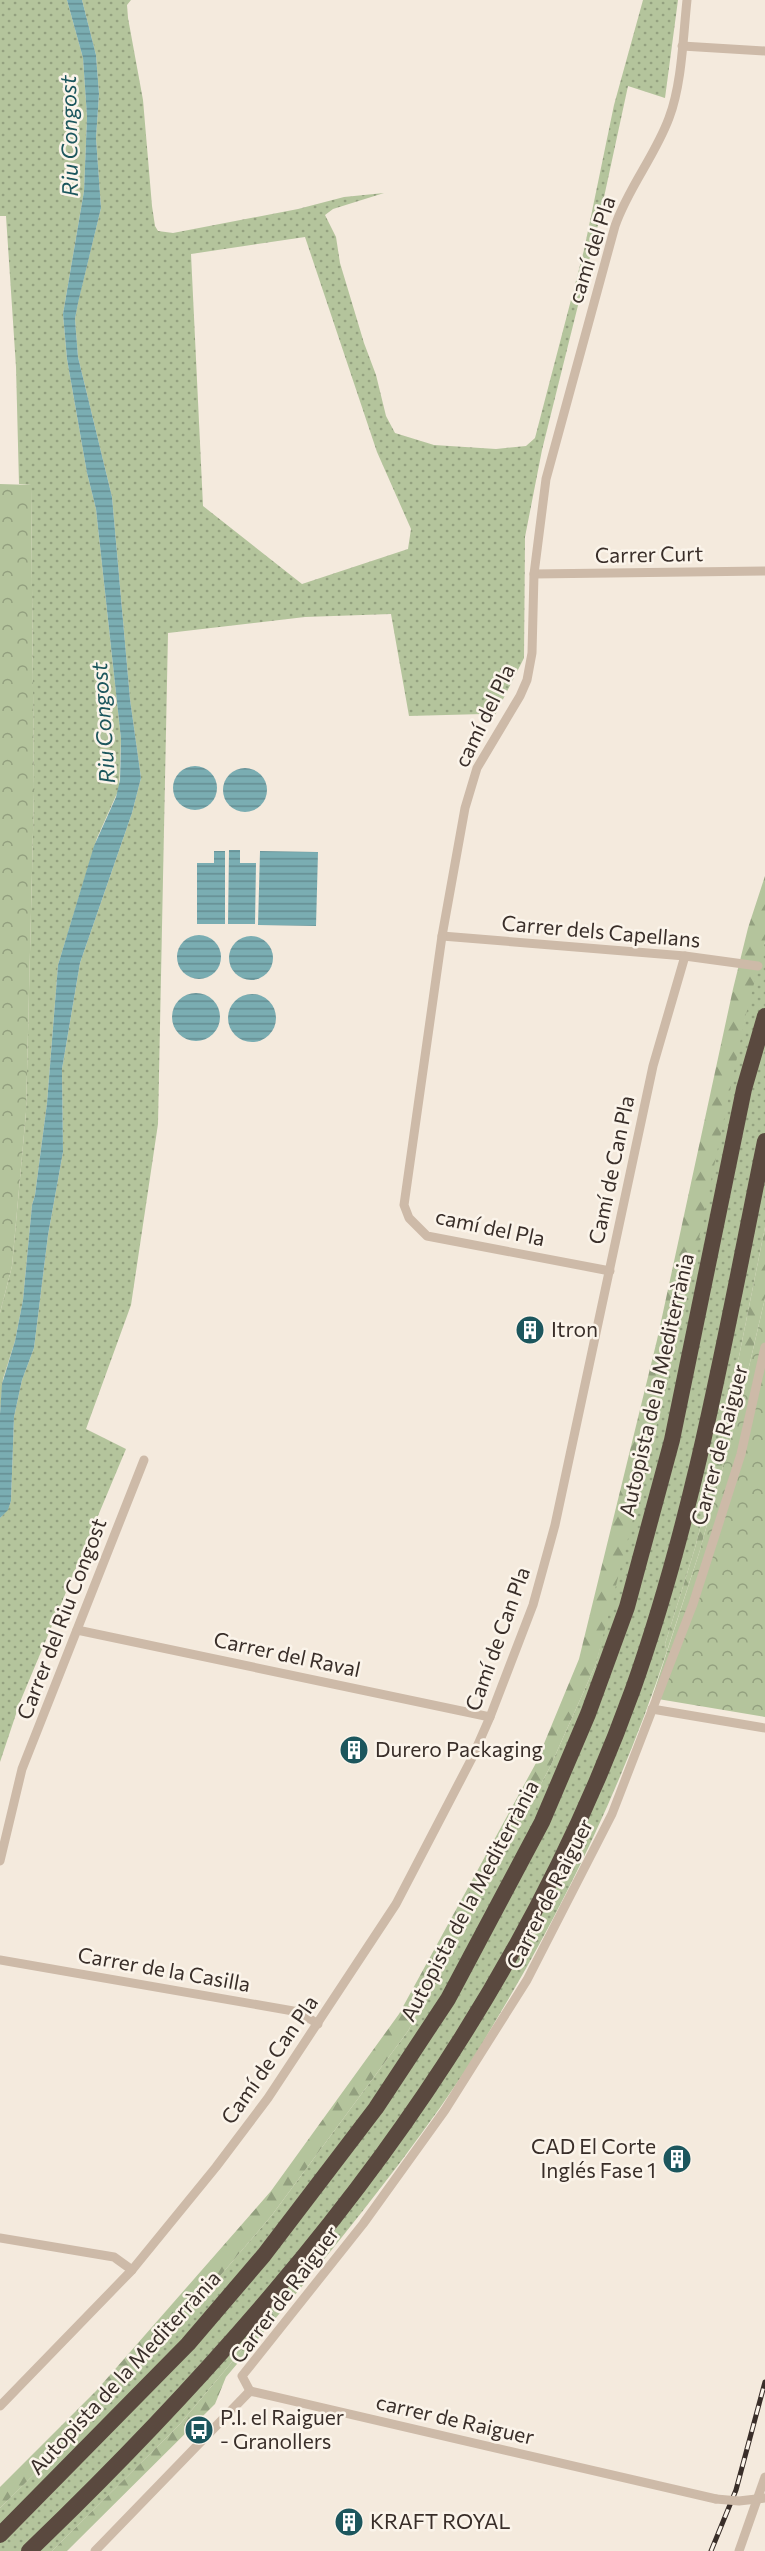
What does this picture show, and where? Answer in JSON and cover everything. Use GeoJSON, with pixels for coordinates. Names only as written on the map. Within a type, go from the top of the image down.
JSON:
{"type":"FeatureCollection","features":[{"type":"Feature","properties":{"kind":"highway","name":"Autopista de la Mediterrània"},"geometry":{"type":"LineString","coordinates":[[0,2535],[188,2344],[264,2255],[376,2108],[448,1999],[542,1822],[588,1714],[630,1596],[672,1440],[744,1089],[765,1016]]}},
{"type":"Feature","properties":{"kind":"highway"},"geometry":{"type":"LineString","coordinates":[[29,2551],[151,2431],[204,2375],[260,2312],[360,2187],[404,2127],[471,2025],[545,1892],[580,1818],[632,1689],[677,1548],[713,1402],[765,1141]]}},
{"type":"Feature","properties":{"kind":"street","name":"camí del Pla"},"geometry":{"type":"LineString","coordinates":[[610,1271],[427,1236],[409,1218],[404,1205],[442,936],[464,815],[474,778],[485,752],[520,696],[527,680],[532,653],[534,574],[546,478],[586,326],[619,213],[668,119],[674,98],[687,0]]}},
{"type":"Feature","properties":{"kind":"street"},"geometry":{"type":"LineString","coordinates":[[682,46],[765,51]]}},
{"type":"Feature","properties":{"kind":"street","name":"Carrer Curt"},"geometry":{"type":"LineString","coordinates":[[534,574],[765,571]]}},
{"type":"Feature","properties":{"kind":"street","name":"Carrer dels Capellans"},"geometry":{"type":"LineString","coordinates":[[442,936],[685,956],[758,966]]}},
{"type":"Feature","properties":{"kind":"street","name":"Camí de Can Pla"},"geometry":{"type":"LineString","coordinates":[[0,2406],[132,2270],[216,2167],[268,2098],[396,1904],[472,1758],[522,1635],[544,1568],[653,1066],[685,956]]}},
{"type":"Feature","properties":{"kind":"street","name":"Carrer de Raiguer"},"geometry":{"type":"LineString","coordinates":[[250,2391],[242,2376],[370,2214],[445,2110],[527,1980],[612,1814],[693,1604],[741,1454],[765,1347]]}},
{"type":"Feature","properties":{"kind":"street","name":"Carrer del Riu Congost"},"geometry":{"type":"LineString","coordinates":[[0,1862],[22,1769],[144,1460]]}},
{"type":"Feature","properties":{"kind":"street","name":"Carrer del Raval"},"geometry":{"type":"LineString","coordinates":[[77,1630],[490,1717]]}},
{"type":"Feature","properties":{"kind":"street"},"geometry":{"type":"LineString","coordinates":[[652,1709],[765,1728]]}},
{"type":"Feature","properties":{"kind":"street","name":"Carrer de la Casilla"},"geometry":{"type":"LineString","coordinates":[[0,1960],[299,2012],[318,2024]]}},
{"type":"Feature","properties":{"kind":"street"},"geometry":{"type":"LineString","coordinates":[[0,2238],[114,2257],[132,2270]]}},
{"type":"Feature","properties":{"kind":"street","name":"carrer de Raiguer"},"geometry":{"type":"LineString","coordinates":[[95,2551],[250,2391],[716,2499],[739,2501],[765,2498]]}},
{"type":"Feature","properties":{"kind":"street"},"geometry":{"type":"LineString","coordinates":[[739,2551],[765,2477]]}},
{"type":"Feature","properties":{"kind":"green space"},"geometry":{"type":"Polygon","coordinates":[[[0,0],[67,0],[83,58],[87,117],[84,191],[63,314],[67,359],[87,473],[96,509],[121,739],[119,789],[97,838],[58,965],[47,1103],[32,1205],[23,1300],[15,1341],[3,1379],[0,1414],[0,1313],[12,1266],[26,1112],[34,792],[31,485],[19,484],[16,367],[6,216],[0,216],[0,0]]]}},
{"type":"Feature","properties":{"kind":"green space"},"geometry":{"type":"Polygon","coordinates":[[[82,0],[131,0],[127,5],[128,18],[143,100],[152,206],[158,231],[173,233],[298,209],[344,197],[384,193],[333,209],[325,215],[336,237],[340,263],[376,375],[386,416],[395,433],[434,445],[496,449],[526,446],[535,438],[584,250],[614,105],[643,0],[678,0],[665,98],[628,86],[598,225],[542,450],[525,537],[524,658],[491,723],[483,714],[409,716],[391,614],[305,617],[168,633],[158,1124],[131,1305],[86,1429],[126,1449],[20,1702],[0,1762],[0,1518],[8,1509],[11,1501],[14,1417],[22,1380],[34,1348],[48,1235],[63,1152],[62,1069],[80,963],[132,813],[141,778],[130,699],[112,497],[78,357],[75,319],[101,208],[96,138],[99,94],[96,55],[82,0]],[[305,237],[191,254],[203,506],[302,584],[408,549],[411,529],[377,452],[305,237]]]}},
{"type":"Feature","properties":{"kind":"green space"},"geometry":{"type":"Polygon","coordinates":[[[0,484],[31,485],[34,792],[26,1112],[12,1266],[0,1313],[0,484]]]}},
{"type":"Feature","properties":{"kind":"green space"},"geometry":{"type":"Polygon","coordinates":[[[765,876],[765,942],[746,1014],[673,1362],[596,1664],[550,1767],[408,2031],[272,2215],[140,2370],[0,2508],[0,2487],[96,2391],[271,2191],[399,2014],[536,1763],[579,1659],[657,1340],[733,989],[748,928],[765,876]]]}},
{"type":"Feature","properties":{"kind":"green space"},"geometry":{"type":"Polygon","coordinates":[[[765,942],[765,1227],[721,1446],[695,1548],[665,1644],[667,1651],[651,1698],[614,1790],[573,1880],[527,1967],[465,2072],[353,2224],[285,2307],[278,2307],[180,2424],[52,2551],[0,2551],[0,2508],[140,2370],[272,2215],[408,2031],[550,1767],[596,1664],[758,960],[765,942]]]}},
{"type":"Feature","properties":{"kind":"green space"},"geometry":{"type":"Polygon","coordinates":[[[765,1227],[765,1298],[741,1401],[700,1550],[667,1651],[665,1644],[695,1548],[721,1446],[765,1227]]]}},
{"type":"Feature","properties":{"kind":"green space"},"geometry":{"type":"Polygon","coordinates":[[[765,1298],[765,1717],[652,1698],[700,1550],[741,1401],[765,1298]]]}},
{"type":"Feature","properties":{"kind":"green space"},"geometry":{"type":"Polygon","coordinates":[[[278,2307],[285,2307],[226,2377],[215,2404],[67,2551],[52,2551],[180,2424],[278,2307]]]}},
{"type":"Feature","properties":{"kind":"water"},"geometry":{"type":"Polygon","coordinates":[[[67,0],[82,0],[96,55],[99,94],[96,138],[101,208],[75,319],[78,357],[112,497],[130,699],[141,778],[132,813],[80,963],[62,1069],[63,1152],[48,1235],[34,1348],[22,1380],[14,1417],[11,1501],[8,1510],[0,1518],[2,1384],[15,1341],[23,1300],[32,1205],[47,1103],[58,965],[94,846],[116,797],[120,780],[121,739],[96,509],[87,473],[67,359],[63,314],[84,191],[87,117],[83,58],[67,0]]]}},
{"type":"Feature","properties":{"kind":"water"},"geometry":{"type":"Polygon","coordinates":[[[195,766],[211,772],[217,788],[211,804],[195,810],[179,804],[173,788],[179,772],[195,766]]]}},
{"type":"Feature","properties":{"kind":"water"},"geometry":{"type":"Polygon","coordinates":[[[245,768],[261,774],[267,790],[261,806],[245,812],[229,806],[223,790],[229,774],[245,768]]]}},
{"type":"Feature","properties":{"kind":"water"},"geometry":{"type":"Polygon","coordinates":[[[229,850],[240,850],[240,863],[256,863],[255,924],[228,924],[229,850]]]}},
{"type":"Feature","properties":{"kind":"water"},"geometry":{"type":"Polygon","coordinates":[[[214,851],[225,851],[225,924],[197,924],[197,863],[214,863],[214,851]]]}},
{"type":"Feature","properties":{"kind":"water"},"geometry":{"type":"Polygon","coordinates":[[[260,851],[318,852],[316,926],[258,925],[260,851]]]}},
{"type":"Feature","properties":{"kind":"water"},"geometry":{"type":"Polygon","coordinates":[[[199,935],[208,936],[215,941],[220,948],[220,966],[215,973],[208,978],[199,979],[190,978],[183,973],[178,966],[177,957],[178,948],[183,941],[190,936],[199,935]]]}},
{"type":"Feature","properties":{"kind":"water"},"geometry":{"type":"Polygon","coordinates":[[[251,936],[260,937],[267,942],[272,949],[272,967],[267,974],[260,979],[251,980],[242,979],[235,974],[230,967],[229,958],[230,949],[235,942],[242,937],[251,936]]]}},
{"type":"Feature","properties":{"kind":"water"},"geometry":{"type":"Polygon","coordinates":[[[191,993],[201,993],[216,1003],[220,1017],[216,1031],[210,1037],[201,1041],[191,1041],[176,1031],[172,1022],[172,1012],[182,997],[191,993]]]}},
{"type":"Feature","properties":{"kind":"water"},"geometry":{"type":"Polygon","coordinates":[[[247,994],[257,994],[269,1001],[276,1013],[276,1023],[269,1035],[257,1042],[247,1042],[232,1031],[228,1023],[228,1013],[239,998],[247,994]]]}},
{"type":"Feature","properties":{"kind":"railway"},"geometry":{"type":"LineString","coordinates":[[711,2551],[736,2490],[765,2382]]}},
{"type":"Feature","properties":{"kind":"place","name":"Itron"},"geometry":{"type":"Point","coordinates":[530,1330]}},
{"type":"Feature","properties":{"kind":"place","name":"Durero Packaging"},"geometry":{"type":"Point","coordinates":[354,1750]}},
{"type":"Feature","properties":{"kind":"place","name":"CAD El Corte Inglés Fase 1"},"geometry":{"type":"Point","coordinates":[677,2159]}},
{"type":"Feature","properties":{"kind":"place","name":"P.I. el Raiguer - Granollers"},"geometry":{"type":"Point","coordinates":[199,2430]}},
{"type":"Feature","properties":{"kind":"place","name":"KRAFT ROYAL"},"geometry":{"type":"Point","coordinates":[349,2522]}},
{"type":"Feature","properties":{"kind":"water label","name":"Riu Congost"},"geometry":{"type":"Point","coordinates":[69,136]}},
{"type":"Feature","properties":{"kind":"water label","name":"Riu Congost"},"geometry":{"type":"Point","coordinates":[103,723]}}]}
